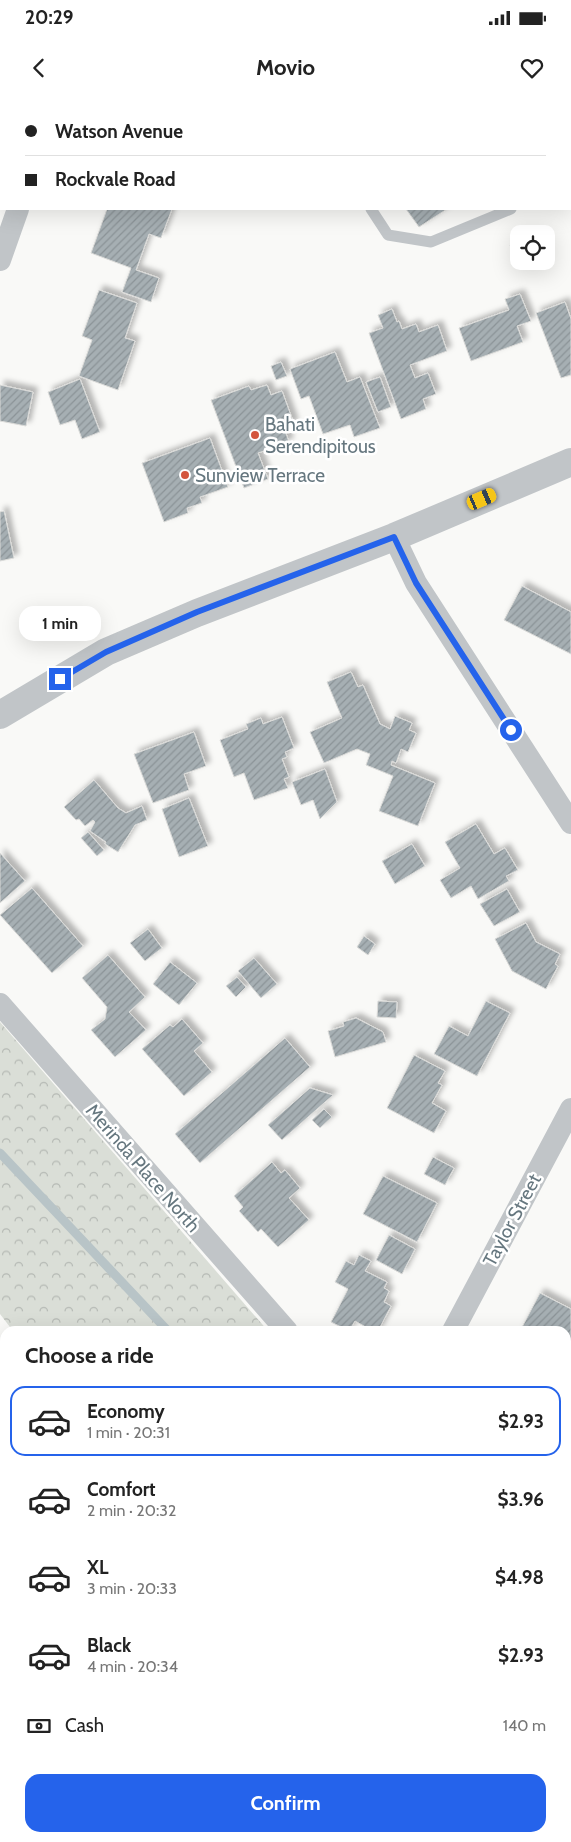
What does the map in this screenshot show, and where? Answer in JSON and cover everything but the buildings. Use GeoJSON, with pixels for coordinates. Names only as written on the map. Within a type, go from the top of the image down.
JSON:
{"type":"FeatureCollection","features":[{"type":"Feature","properties":{"kind":"street"},"geometry":{"type":"LineString","coordinates":[[0,260],[18,210]]}},
{"type":"Feature","properties":{"kind":"street"},"geometry":{"type":"LineString","coordinates":[[0,715],[106,652],[197,612],[394,537],[571,462]]}},
{"type":"Feature","properties":{"kind":"street"},"geometry":{"type":"LineString","coordinates":[[394,537],[416,583],[571,823]]}},
{"type":"Feature","properties":{"kind":"street","name":"Merinda Place North"},"geometry":{"type":"LineString","coordinates":[[0,1004],[283,1326]]}},
{"type":"Feature","properties":{"kind":"street","name":"Taylor Street"},"geometry":{"type":"LineString","coordinates":[[456,1326],[571,1109]]}},
{"type":"Feature","properties":{"kind":"lane"},"geometry":{"type":"LineString","coordinates":[[372,210],[388,236],[431,242],[510,210]]}},
{"type":"Feature","properties":{"kind":"green space"},"geometry":{"type":"Polygon","coordinates":[[[0,1022],[264,1326],[9,1326],[0,1314],[0,1022]]]}},
{"type":"Feature","properties":{"kind":"waterway"},"geometry":{"type":"LineString","coordinates":[[0,1153],[163,1326]]}},
{"type":"Feature","properties":{"kind":"place","name":"Bahati Serendipitous"},"geometry":{"type":"Point","coordinates":[255,435]}},
{"type":"Feature","properties":{"kind":"place","name":"Sunview Terrace"},"geometry":{"type":"Point","coordinates":[185,475]}},
{"type":"Feature","properties":{"kind":"route"},"geometry":{"type":"LineString","coordinates":[[60,679],[106,652],[197,612],[394,537],[416,583],[511,730]]}}]}
